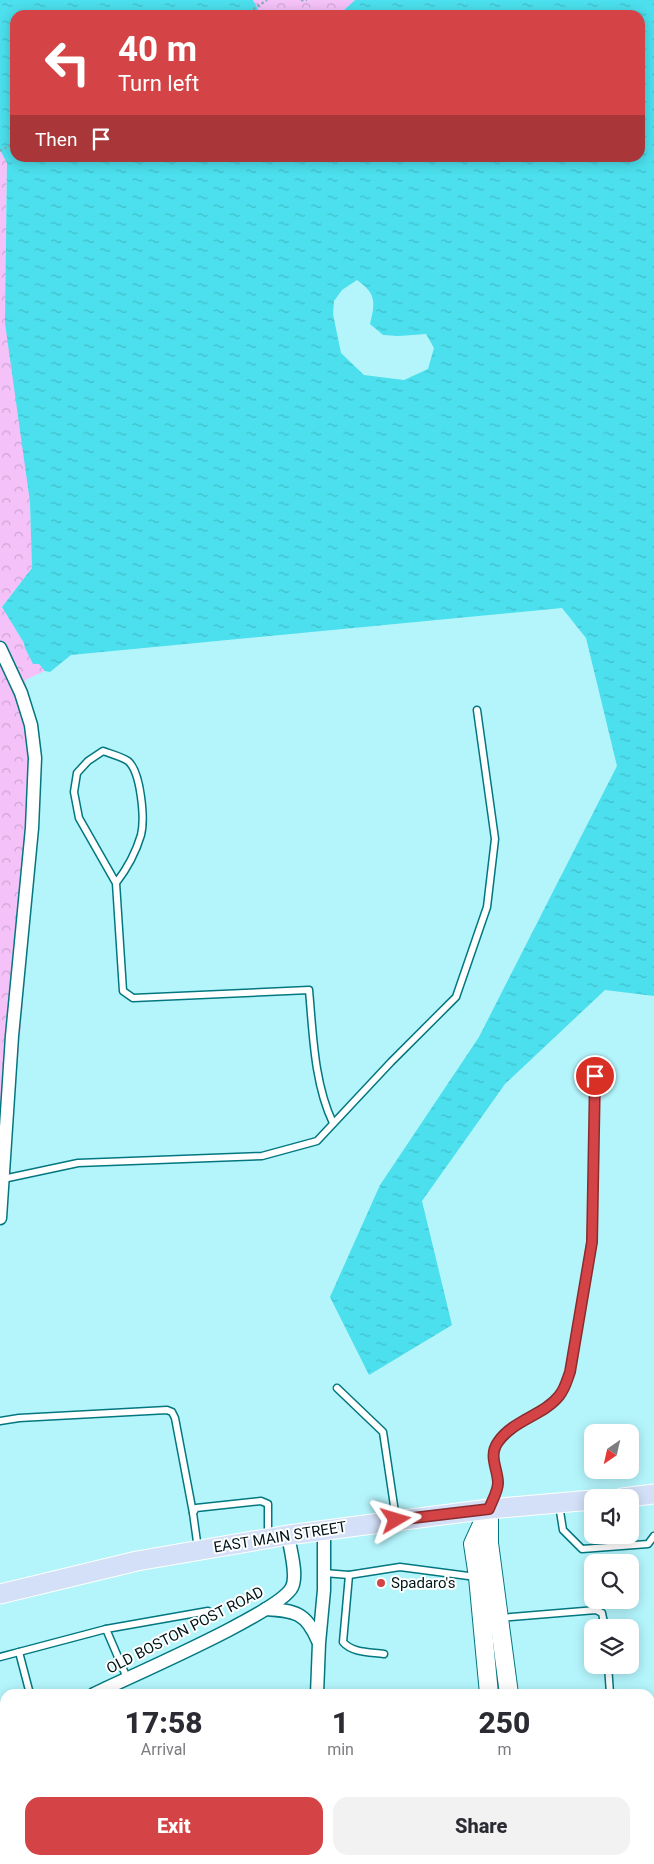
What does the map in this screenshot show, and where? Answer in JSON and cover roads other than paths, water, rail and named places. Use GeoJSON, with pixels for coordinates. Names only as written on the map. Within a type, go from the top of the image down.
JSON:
{"type":"FeatureCollection","features":[{"type":"Feature","properties":{"kind":"main road"},"geometry":{"type":"LineString","coordinates":[[639,1496],[654,1494]]}},
{"type":"Feature","properties":{"kind":"main road","name":"EAST MAIN STREET"},"geometry":{"type":"LineString","coordinates":[[0,1594],[137,1561],[324,1529],[489,1509],[584,1501]]}},
{"type":"Feature","properties":{"kind":"street"},"geometry":{"type":"LineString","coordinates":[[0,648],[21,693],[31,724],[35,758],[32,828],[12,1036],[0,1218]]}},
{"type":"Feature","properties":{"kind":"street"},"geometry":{"type":"LineString","coordinates":[[489,1509],[473,1544],[499,1618],[507,1665],[509,1689]]}},
{"type":"Feature","properties":{"kind":"street"},"geometry":{"type":"LineString","coordinates":[[317,1689],[318,1643],[324,1573],[324,1529]]}},
{"type":"Feature","properties":{"kind":"street","name":"OLD BOSTON POST ROAD"},"geometry":{"type":"LineString","coordinates":[[104,1689],[212,1638],[266,1609],[291,1590],[295,1580],[288,1535]]}},
{"type":"Feature","properties":{"kind":"street"},"geometry":{"type":"LineString","coordinates":[[486,1577],[489,1689]]}},
{"type":"Feature","properties":{"kind":"street"},"geometry":{"type":"LineString","coordinates":[[266,1609],[287,1610],[299,1614],[308,1621],[318,1643]]}},
{"type":"Feature","properties":{"kind":"lane"},"geometry":{"type":"LineString","coordinates":[[3,1179],[78,1163],[262,1156],[317,1141],[391,1062],[456,997],[487,907],[495,838],[477,710]]}},
{"type":"Feature","properties":{"kind":"lane"},"geometry":{"type":"LineString","coordinates":[[116,883],[125,872],[141,835],[142,818],[138,777],[129,762],[103,751],[88,761],[77,773],[74,792],[79,818],[116,883],[123,991],[133,998],[309,990],[315,1049],[325,1105],[333,1123]]}},
{"type":"Feature","properties":{"kind":"lane"},"geometry":{"type":"LineString","coordinates":[[489,1509],[498,1485],[493,1454],[497,1443],[524,1419],[551,1405],[560,1396],[570,1372],[592,1242],[595,1076]]}},
{"type":"Feature","properties":{"kind":"lane"},"geometry":{"type":"LineString","coordinates":[[337,1388],[383,1432],[396,1520]]}},
{"type":"Feature","properties":{"kind":"lane"},"geometry":{"type":"LineString","coordinates":[[0,1421],[19,1418],[167,1410],[172,1412],[175,1418],[193,1513],[198,1550]]}},
{"type":"Feature","properties":{"kind":"lane"},"geometry":{"type":"LineString","coordinates":[[193,1513],[196,1508],[261,1501],[268,1504],[268,1538]]}},
{"type":"Feature","properties":{"kind":"lane"},"geometry":{"type":"LineString","coordinates":[[559,1504],[563,1530],[582,1549],[648,1544],[654,1536]]}},
{"type":"Feature","properties":{"kind":"lane"},"geometry":{"type":"LineString","coordinates":[[324,1573],[349,1575],[400,1567],[486,1577]]}},
{"type":"Feature","properties":{"kind":"lane"},"geometry":{"type":"LineString","coordinates":[[349,1575],[343,1642],[348,1648],[354,1650],[384,1654]]}},
{"type":"Feature","properties":{"kind":"lane"},"geometry":{"type":"LineString","coordinates":[[499,1618],[596,1610],[602,1613],[603,1619]]}},
{"type":"Feature","properties":{"kind":"lane"},"geometry":{"type":"LineString","coordinates":[[0,1657],[106,1629],[208,1611]]}},
{"type":"Feature","properties":{"kind":"lane"},"geometry":{"type":"LineString","coordinates":[[106,1629],[127,1678]]}},
{"type":"Feature","properties":{"kind":"lane"},"geometry":{"type":"LineString","coordinates":[[19,1652],[29,1689]]}},
{"type":"Feature","properties":{"kind":"lane"},"geometry":{"type":"LineString","coordinates":[[609,1674],[610,1689]]}},
{"type":"Feature","properties":{"kind":"water"},"geometry":{"type":"Polygon","coordinates":[[[0,0],[253,0],[258,10],[10,10],[10,162],[645,162],[645,10],[344,10],[355,0],[654,0],[654,996],[605,990],[505,1084],[422,1201],[452,1325],[369,1375],[330,1297],[380,1185],[479,1037],[617,766],[586,638],[562,608],[71,655],[50,672],[45,671],[39,664],[33,664],[24,643],[2,607],[32,568],[30,502],[5,323],[7,163],[0,150],[0,0]],[[357,280],[342,290],[334,301],[333,314],[341,353],[364,375],[404,380],[428,369],[434,348],[426,334],[383,335],[370,324],[373,299],[368,290],[357,280]]]}},
{"type":"Feature","properties":{"kind":"place","name":"Spadaro's"},"geometry":{"type":"Point","coordinates":[381,1583]}}]}
